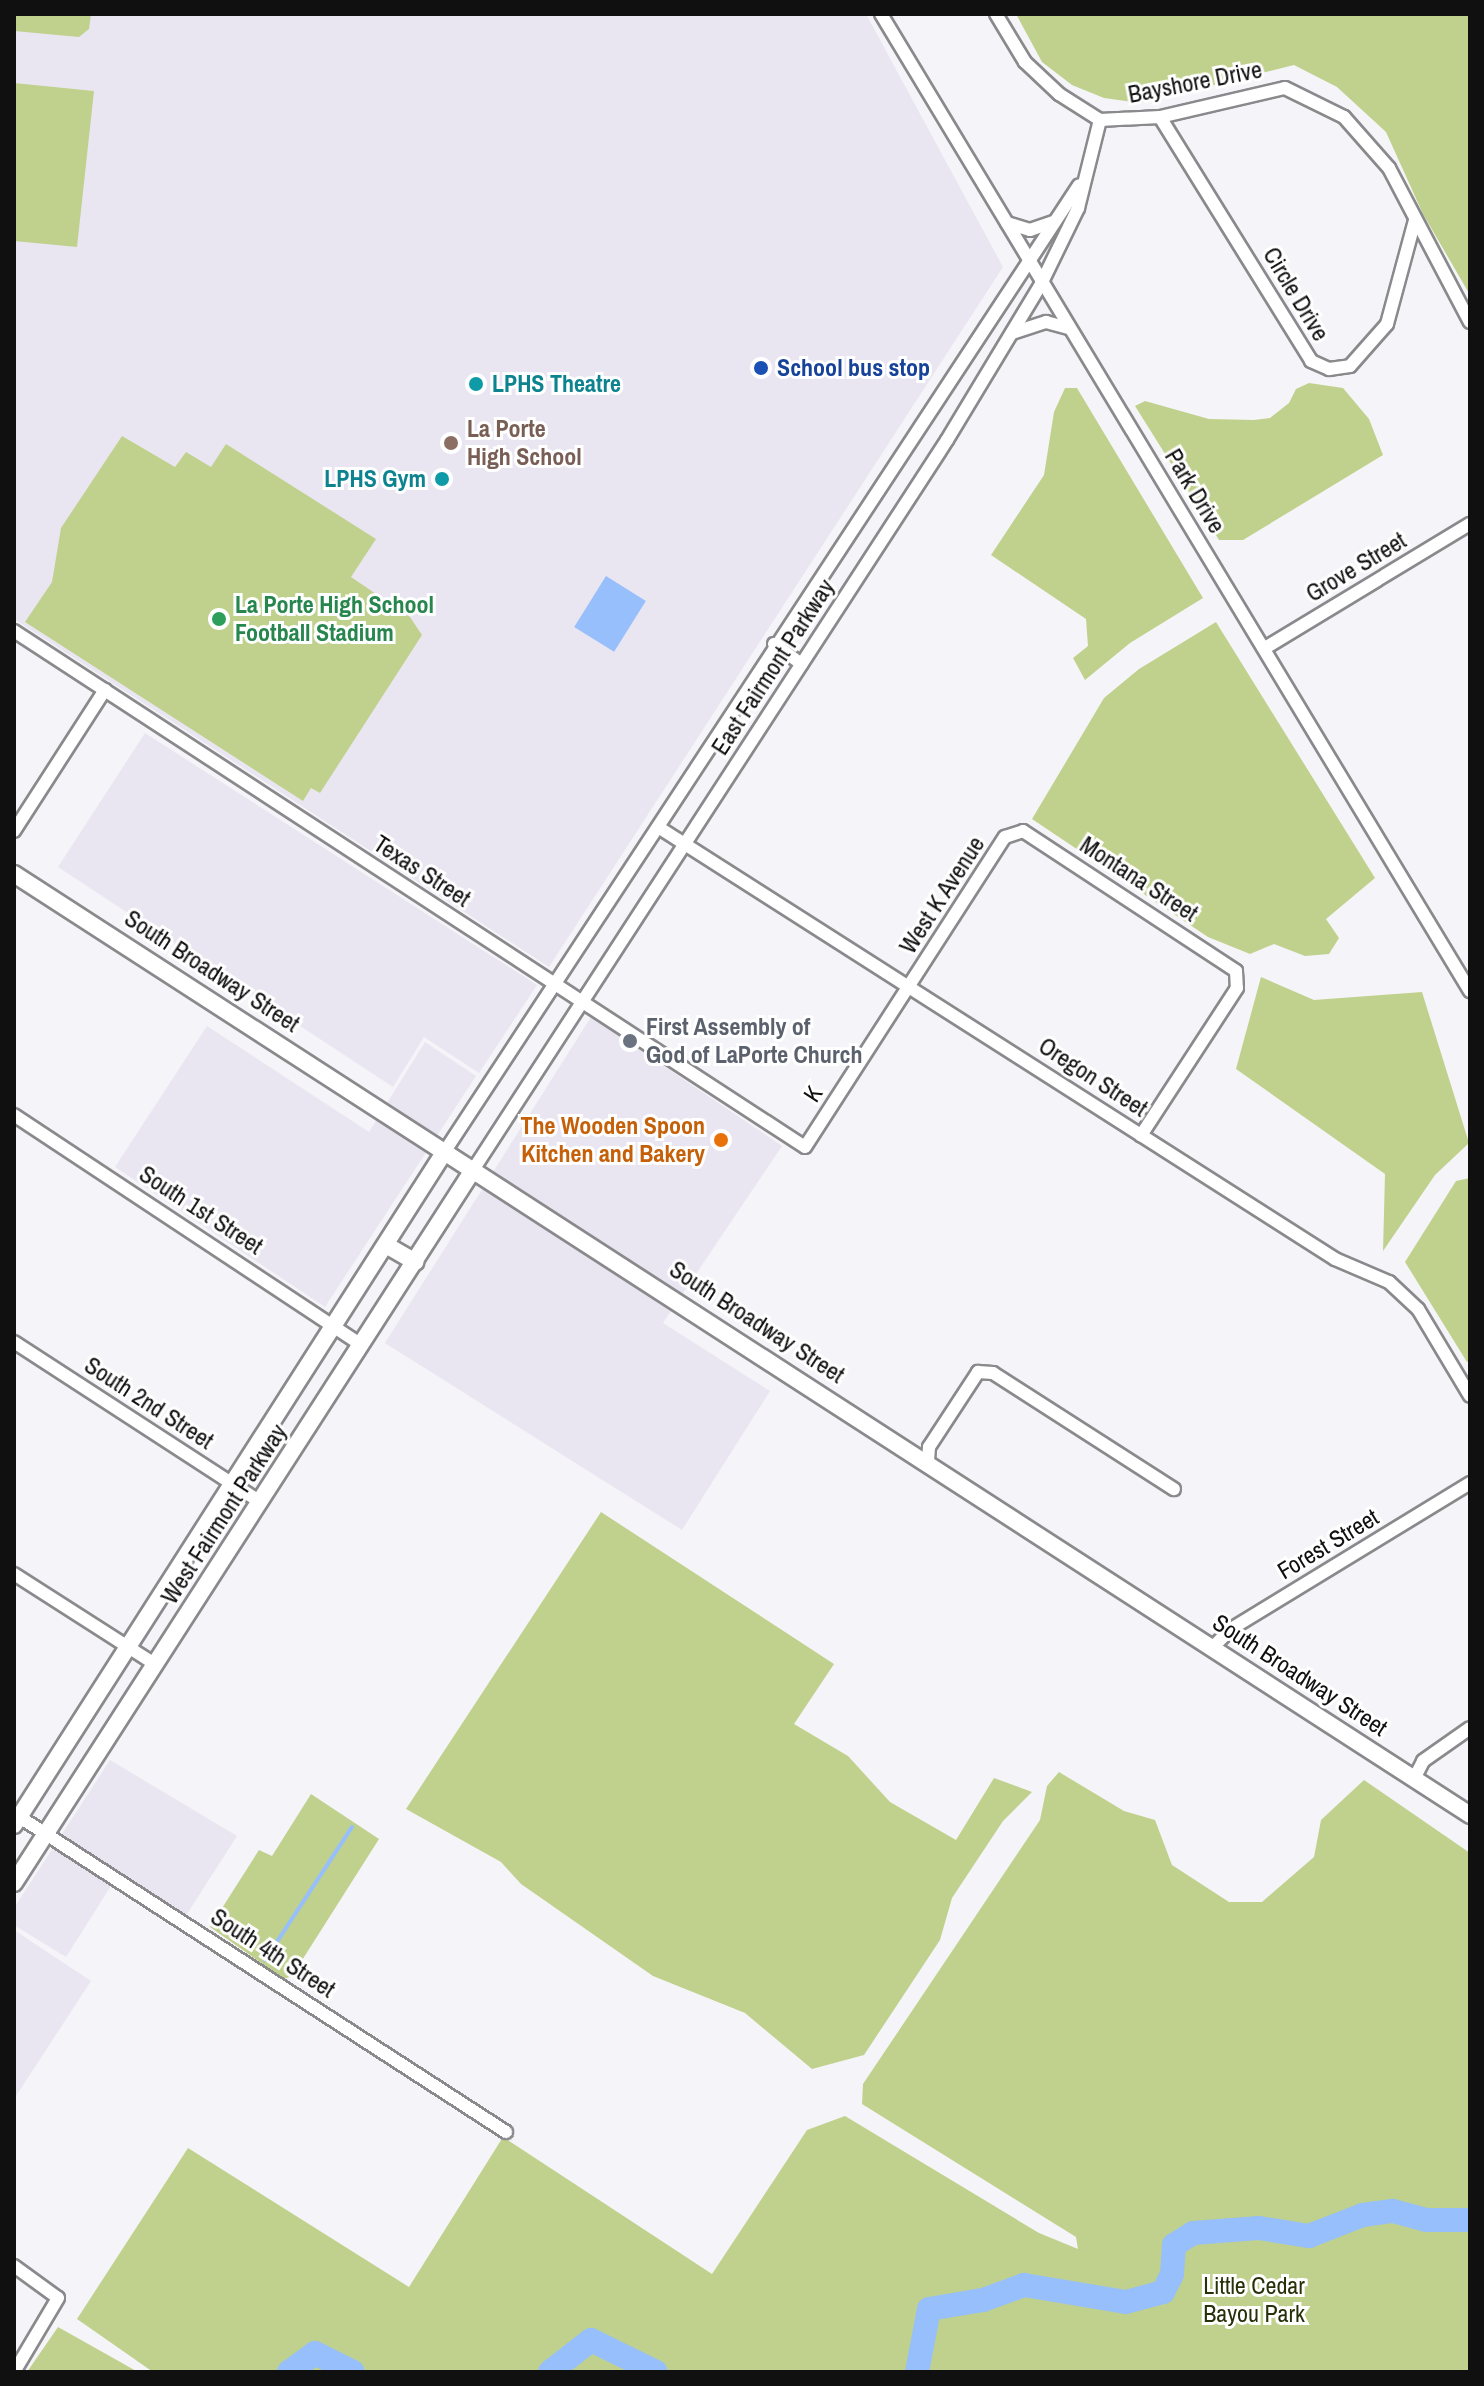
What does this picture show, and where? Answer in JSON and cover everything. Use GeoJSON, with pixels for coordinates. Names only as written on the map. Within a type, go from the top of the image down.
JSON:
{"type":"FeatureCollection","features":[{"type":"Feature","properties":{"kind":"main road","name":"South Broadway Street"},"geometry":{"type":"LineString","coordinates":[[14,874],[928,1461],[1470,1815]]}},
{"type":"Feature","properties":{"kind":"main road","name":"West Fairmont Parkway"},"geometry":{"type":"LineString","coordinates":[[16,1818],[235,1484],[445,1151]]}},
{"type":"Feature","properties":{"kind":"main road","name":"West Fairmont Parkway"},"geometry":{"type":"LineString","coordinates":[[14,1883],[473,1170]]}},
{"type":"Feature","properties":{"kind":"main road"},"geometry":{"type":"LineString","coordinates":[[386,1245],[415,1262]]}},
{"type":"Feature","properties":{"kind":"street","name":"Park Drive"},"geometry":{"type":"LineString","coordinates":[[881,14],[1470,991]]}},
{"type":"Feature","properties":{"kind":"street","name":"Bayshore Drive"},"geometry":{"type":"LineString","coordinates":[[996,14],[1025,62],[1059,94],[1100,120],[1160,117],[1264,89],[1285,88],[1310,98],[1363,133],[1389,168],[1470,322]]}},
{"type":"Feature","properties":{"kind":"street","name":"Circle Drive"},"geometry":{"type":"LineString","coordinates":[[1160,117],[1311,361],[1329,369],[1350,366],[1387,324],[1415,220]]}},
{"type":"Feature","properties":{"kind":"street","name":"East Fairmont Parkway"},"geometry":{"type":"LineString","coordinates":[[473,1170],[802,664],[1041,284],[1078,208],[1100,120]]}},
{"type":"Feature","properties":{"kind":"street","name":"East Fairmont Parkway"},"geometry":{"type":"LineString","coordinates":[[445,1151],[774,644],[1085,176]]}},
{"type":"Feature","properties":{"kind":"street"},"geometry":{"type":"LineString","coordinates":[[1007,223],[1030,230],[1055,221]]}},
{"type":"Feature","properties":{"kind":"street"},"geometry":{"type":"LineString","coordinates":[[1008,336],[1034,323],[1069,328]]}},
{"type":"Feature","properties":{"kind":"street","name":"Grove Street"},"geometry":{"type":"LineString","coordinates":[[1265,648],[1470,524]]}},
{"type":"Feature","properties":{"kind":"street","name":"Texas Street"},"geometry":{"type":"LineString","coordinates":[[14,631],[585,1000],[805,1147]]}},
{"type":"Feature","properties":{"kind":"street"},"geometry":{"type":"LineString","coordinates":[[774,644],[802,664]]}},
{"type":"Feature","properties":{"kind":"street"},"geometry":{"type":"LineString","coordinates":[[14,831],[105,690]]}},
{"type":"Feature","properties":{"kind":"street","name":"Oregon Street"},"geometry":{"type":"LineString","coordinates":[[658,827],[1335,1259],[1389,1282],[1418,1309],[1470,1396]]}},
{"type":"Feature","properties":{"kind":"street","name":"Montana Street"},"geometry":{"type":"LineString","coordinates":[[1014,831],[1023,831],[1236,971],[1237,988],[1141,1135]]}},
{"type":"Feature","properties":{"kind":"street","name":"West K Avenue"},"geometry":{"type":"LineString","coordinates":[[910,985],[1005,837],[1014,831]]}},
{"type":"Feature","properties":{"kind":"street","name":"K"},"geometry":{"type":"LineString","coordinates":[[805,1147],[910,985]]}},
{"type":"Feature","properties":{"kind":"street","name":"South 1st Street"},"geometry":{"type":"LineString","coordinates":[[14,1115],[362,1345]]}},
{"type":"Feature","properties":{"kind":"street","name":"South 2nd Street"},"geometry":{"type":"LineString","coordinates":[[14,1342],[260,1502]]}},
{"type":"Feature","properties":{"kind":"street"},"geometry":{"type":"LineString","coordinates":[[928,1461],[929,1447],[978,1372],[993,1373],[1174,1489]]}},
{"type":"Feature","properties":{"kind":"street","name":"Forest Street"},"geometry":{"type":"LineString","coordinates":[[1213,1647],[1231,1629],[1470,1483]]}},
{"type":"Feature","properties":{"kind":"street"},"geometry":{"type":"LineString","coordinates":[[14,1574],[155,1664]]}},
{"type":"Feature","properties":{"kind":"street"},"geometry":{"type":"LineString","coordinates":[[1414,1779],[1423,1761],[1470,1728]]}},
{"type":"Feature","properties":{"kind":"street","name":"South 4th Street"},"geometry":{"type":"LineString","coordinates":[[16,1818],[46,1834],[506,2132]]}},
{"type":"Feature","properties":{"kind":"street"},"geometry":{"type":"LineString","coordinates":[[14,2266],[58,2298],[14,2372]]}},
{"type":"Feature","properties":{"kind":"shaded area","name":"La Porte High School"},"geometry":{"type":"Polygon","coordinates":[[[14,14],[866,14],[1003,267],[549,967],[14,619],[14,14]]]}},
{"type":"Feature","properties":{"kind":"shaded area"},"geometry":{"type":"Polygon","coordinates":[[[145,733],[537,985],[479,1073],[424,1037],[393,1087],[58,867],[145,733]]]}},
{"type":"Feature","properties":{"kind":"shaded area"},"geometry":{"type":"Polygon","coordinates":[[[591,1017],[782,1146],[663,1323],[770,1391],[682,1530],[385,1343],[591,1017]]]}},
{"type":"Feature","properties":{"kind":"shaded area"},"geometry":{"type":"Polygon","coordinates":[[[207,1026],[369,1132],[425,1042],[476,1076],[325,1307],[115,1167],[207,1026]]]}},
{"type":"Feature","properties":{"kind":"shaded area"},"geometry":{"type":"Polygon","coordinates":[[[110,1760],[237,1836],[185,1917],[119,1873],[66,1957],[14,1925],[14,1908],[110,1760]]]}},
{"type":"Feature","properties":{"kind":"shaded area"},"geometry":{"type":"Polygon","coordinates":[[[14,1930],[91,1981],[14,2099],[14,1930]]]}},
{"type":"Feature","properties":{"kind":"green space"},"geometry":{"type":"Polygon","coordinates":[[[14,14],[91,14],[89,29],[79,37],[14,31],[14,14]]]}},
{"type":"Feature","properties":{"kind":"green space"},"geometry":{"type":"Polygon","coordinates":[[[1016,14],[1470,14],[1470,295],[1423,214],[1386,132],[1337,87],[1294,65],[1140,103],[1104,98],[1072,85],[1042,62],[1016,14]]]}},
{"type":"Feature","properties":{"kind":"green space"},"geometry":{"type":"Polygon","coordinates":[[[14,83],[94,91],[77,247],[14,241],[14,83]]]}},
{"type":"Feature","properties":{"kind":"green space"},"geometry":{"type":"Polygon","coordinates":[[[1309,383],[1343,388],[1369,419],[1383,455],[1243,540],[1219,540],[1135,406],[1145,401],[1209,419],[1270,418],[1289,403],[1296,389],[1309,383]]]}},
{"type":"Feature","properties":{"kind":"green space"},"geometry":{"type":"Polygon","coordinates":[[[1065,388],[1077,388],[1203,598],[1130,643],[1085,680],[1073,658],[1088,646],[1086,619],[991,555],[1044,475],[1054,412],[1065,388]]]}},
{"type":"Feature","properties":{"kind":"green space","name":"La Porte High School Football Stadium"},"geometry":{"type":"Polygon","coordinates":[[[122,436],[175,467],[186,452],[211,467],[226,444],[376,539],[351,577],[410,617],[422,635],[320,793],[311,788],[303,801],[25,622],[52,582],[61,528],[122,436]]]}},
{"type":"Feature","properties":{"kind":"green space"},"geometry":{"type":"Polygon","coordinates":[[[1216,622],[1375,878],[1326,919],[1339,938],[1329,954],[1305,956],[1274,944],[1250,954],[1208,937],[1032,819],[1104,698],[1139,669],[1216,622]]]}},
{"type":"Feature","properties":{"kind":"green space"},"geometry":{"type":"Polygon","coordinates":[[[1261,977],[1314,1000],[1422,992],[1469,1143],[1435,1175],[1383,1251],[1385,1174],[1236,1069],[1261,977]]]}},
{"type":"Feature","properties":{"kind":"green space"},"geometry":{"type":"Polygon","coordinates":[[[1470,1178],[1470,1360],[1467,1362],[1405,1262],[1456,1181],[1470,1178]]]}},
{"type":"Feature","properties":{"kind":"green space"},"geometry":{"type":"Polygon","coordinates":[[[601,1512],[834,1664],[794,1724],[848,1756],[890,1802],[956,1840],[994,1778],[1032,1792],[1003,1821],[952,1898],[940,1940],[864,2055],[812,2069],[745,2013],[653,1976],[521,1884],[501,1862],[406,1809],[601,1512]]]}},
{"type":"Feature","properties":{"kind":"green space","name":"Little Cedar Bayou Park"},"geometry":{"type":"Polygon","coordinates":[[[1059,1772],[1124,1811],[1155,1820],[1172,1865],[1229,1902],[1262,1902],[1314,1857],[1321,1820],[1364,1780],[1470,1853],[1470,2372],[153,2372],[77,2319],[188,2148],[409,2287],[503,2137],[712,2274],[807,2130],[845,2116],[1039,2233],[1078,2249],[1076,2237],[862,2104],[863,2084],[1040,1820],[1047,1786],[1059,1772]]]}},
{"type":"Feature","properties":{"kind":"green space"},"geometry":{"type":"Polygon","coordinates":[[[311,1794],[379,1839],[292,1976],[284,1979],[210,1927],[259,1850],[272,1856],[311,1794]]]}},
{"type":"Feature","properties":{"kind":"green space"},"geometry":{"type":"Polygon","coordinates":[[[58,2327],[138,2372],[27,2372],[58,2327]]]}},
{"type":"Feature","properties":{"kind":"water"},"geometry":{"type":"Polygon","coordinates":[[[606,576],[646,601],[614,652],[574,627],[606,576]]]}},
{"type":"Feature","properties":{"kind":"waterway"},"geometry":{"type":"LineString","coordinates":[[265,1960],[352,1827]]}},
{"type":"Feature","properties":{"kind":"waterway"},"geometry":{"type":"LineString","coordinates":[[917,2372],[929,2309],[983,2300],[1024,2285],[1126,2302],[1163,2292],[1172,2274],[1174,2245],[1193,2233],[1259,2228],[1309,2236],[1363,2215],[1393,2211],[1427,2220],[1470,2220]]}},
{"type":"Feature","properties":{"kind":"waterway"},"geometry":{"type":"LineString","coordinates":[[550,2372],[591,2340],[656,2372]]}},
{"type":"Feature","properties":{"kind":"waterway"},"geometry":{"type":"LineString","coordinates":[[289,2372],[315,2353],[353,2372]]}},
{"type":"Feature","properties":{"kind":"place","name":"School bus stop"},"geometry":{"type":"Point","coordinates":[761,368]}},
{"type":"Feature","properties":{"kind":"place","name":"LPHS Theatre"},"geometry":{"type":"Point","coordinates":[476,384]}},
{"type":"Feature","properties":{"kind":"place","name":"La Porte High School"},"geometry":{"type":"Point","coordinates":[451,443]}},
{"type":"Feature","properties":{"kind":"place","name":"LPHS Gym"},"geometry":{"type":"Point","coordinates":[442,479]}},
{"type":"Feature","properties":{"kind":"place","name":"La Porte High School Football Stadium"},"geometry":{"type":"Point","coordinates":[219,619]}},
{"type":"Feature","properties":{"kind":"place","name":"First Assembly of God of LaPorte Church"},"geometry":{"type":"Point","coordinates":[630,1041]}},
{"type":"Feature","properties":{"kind":"place","name":"The Wooden Spoon Kitchen and Bakery"},"geometry":{"type":"Point","coordinates":[721,1140]}}]}
